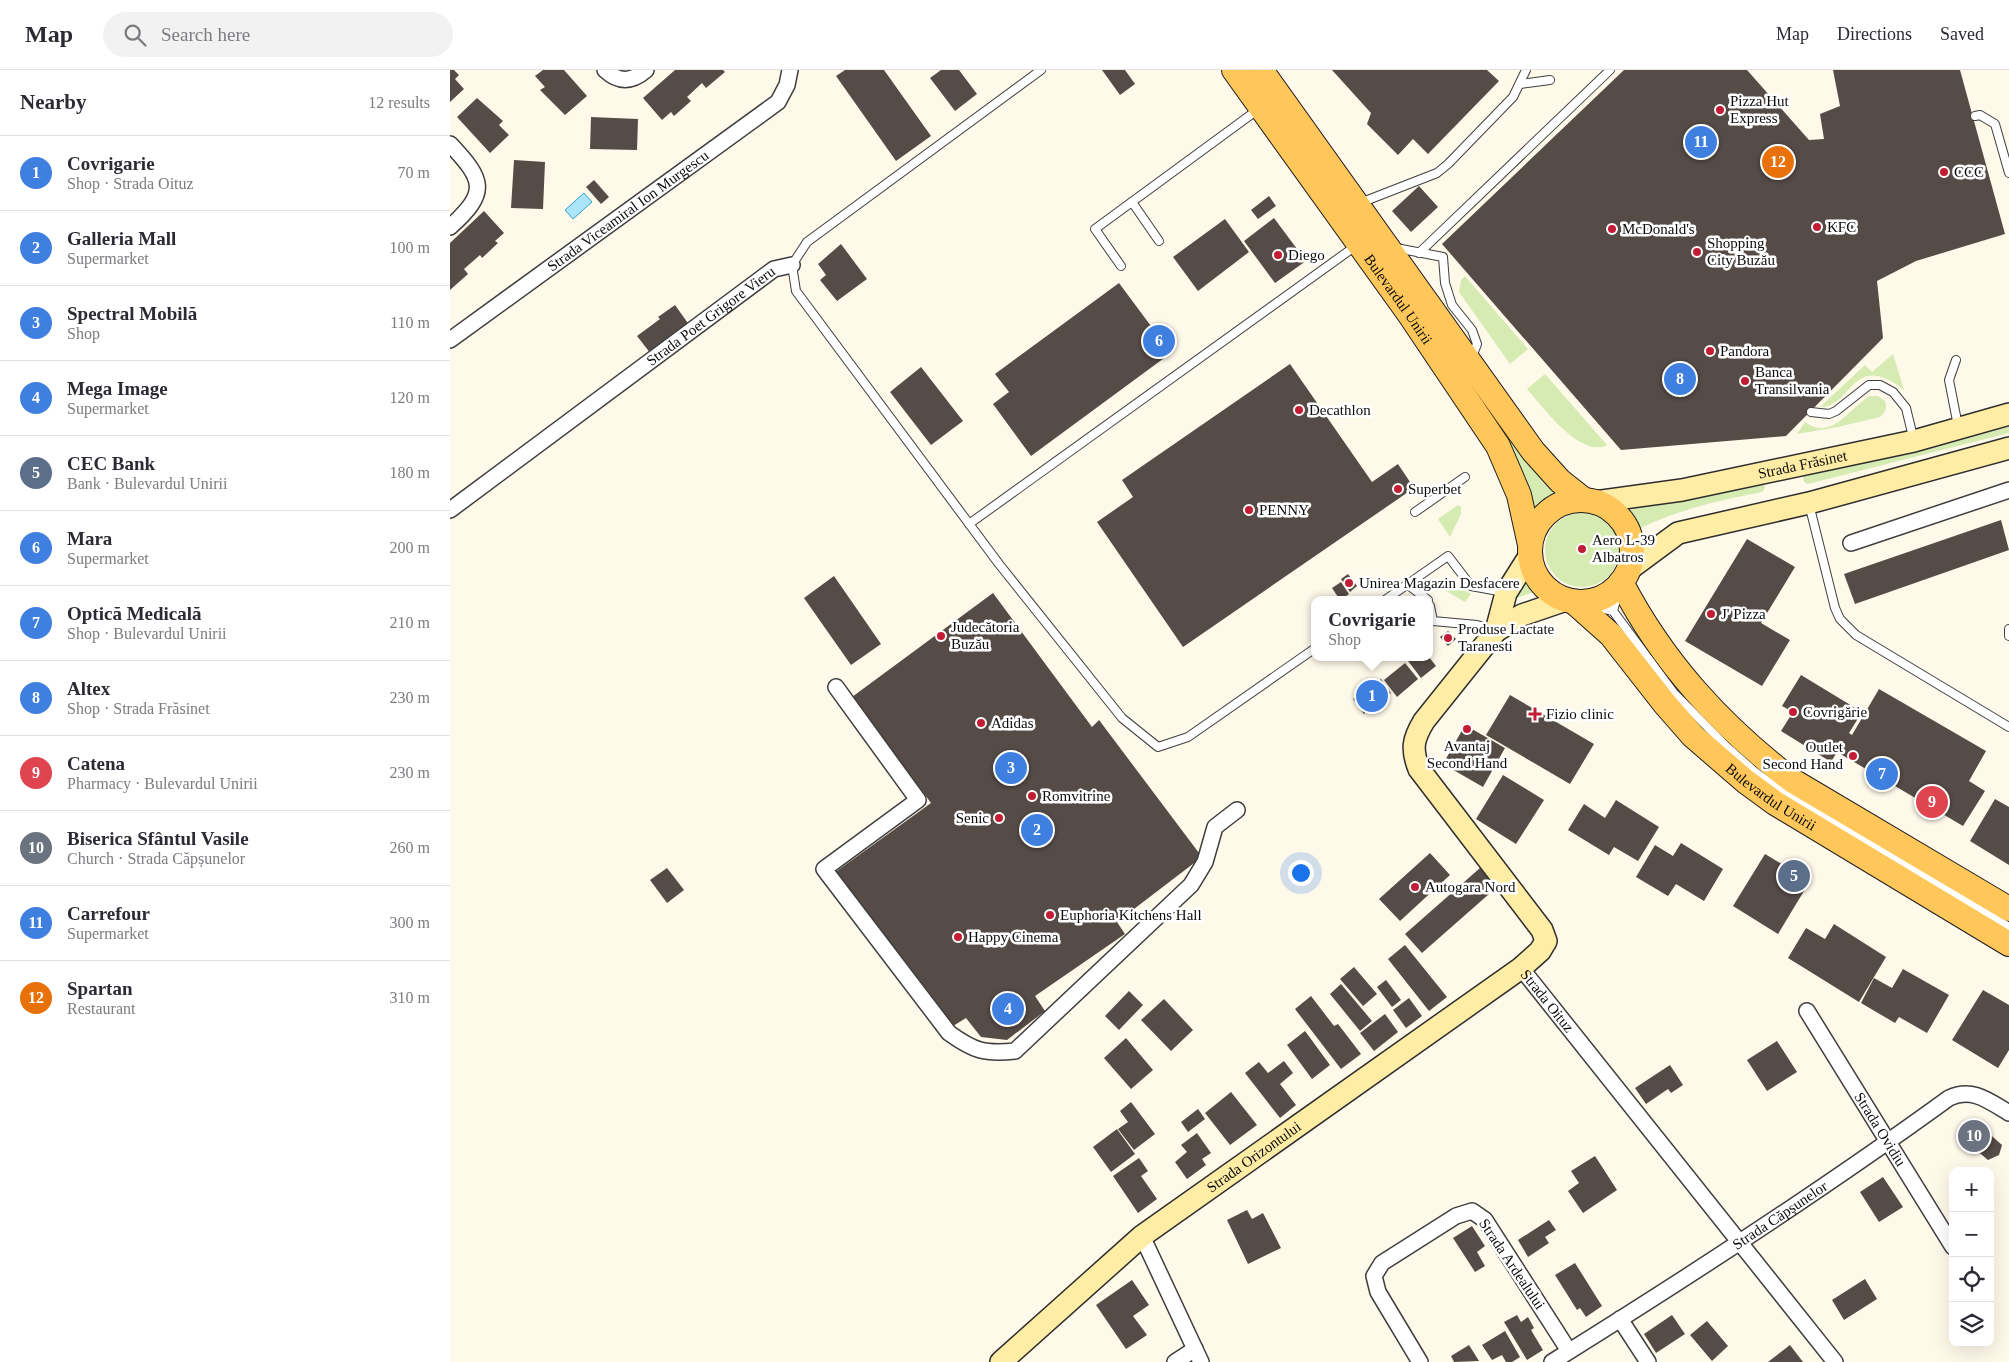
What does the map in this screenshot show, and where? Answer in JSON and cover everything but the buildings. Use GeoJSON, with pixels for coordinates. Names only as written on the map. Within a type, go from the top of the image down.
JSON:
{"type":"FeatureCollection","features":[{"type":"Feature","properties":{"kind":"main road","name":"Bulevardul Unirii"},"geometry":{"type":"LineString","coordinates":[[1234,70],[1359,243],[1498,446],[1519,496],[1530,550]]}},
{"type":"Feature","properties":{"kind":"main road","name":"Bulevardul Unirii"},"geometry":{"type":"LineString","coordinates":[[1268,74],[1356,205],[1533,451],[1560,481],[1589,501]]}},
{"type":"Feature","properties":{"kind":"main road"},"geometry":{"type":"LineString","coordinates":[[1589,501],[1610,509],[1620,518],[1628,530],[1632,557],[1625,576],[1612,592],[1600,598],[1570,601],[1549,591],[1536,575],[1530,550],[1536,527],[1548,512],[1565,502],[1589,501]]}},
{"type":"Feature","properties":{"kind":"main road","name":"Bulevardul Unirii"},"geometry":{"type":"LineString","coordinates":[[1625,576],[1650,633],[1688,684],[1715,714],[1765,760],[1793,781],[2009,909]]}},
{"type":"Feature","properties":{"kind":"main road","name":"Bulevardul Unirii"},"geometry":{"type":"LineString","coordinates":[[1570,601],[1611,635],[1665,704],[1693,736],[1745,782],[1775,803],[2009,944]]}},
{"type":"Feature","properties":{"kind":"street"},"geometry":{"type":"LineString","coordinates":[[605,70],[611,76],[623,80],[637,78],[646,70]]}},
{"type":"Feature","properties":{"kind":"street","name":"Strada Viceamiral Ion Murgescu"},"geometry":{"type":"LineString","coordinates":[[450,340],[778,102],[787,85],[790,70]]}},
{"type":"Feature","properties":{"kind":"street"},"geometry":{"type":"LineString","coordinates":[[450,144],[469,164],[475,179],[477,196],[470,209],[450,227]]}},
{"type":"Feature","properties":{"kind":"street","name":"Strada Poet Grigore Vieru"},"geometry":{"type":"LineString","coordinates":[[450,510],[774,269],[792,265]]}},
{"type":"Feature","properties":{"kind":"street","name":"Strada Frăsinet"},"geometry":{"type":"LineString","coordinates":[[1589,501],[1682,490],[1914,441],[2009,414]]}},
{"type":"Feature","properties":{"kind":"street"},"geometry":{"type":"LineString","coordinates":[[1625,576],[1678,533],[1809,503],[2009,448]]}},
{"type":"Feature","properties":{"kind":"street"},"geometry":{"type":"LineString","coordinates":[[1851,543],[2009,490]]}},
{"type":"Feature","properties":{"kind":"street","name":"Strada Oituz"},"geometry":{"type":"LineString","coordinates":[[1496,630],[1506,592],[1530,550]]}},
{"type":"Feature","properties":{"kind":"street","name":"Strada Oituz"},"geometry":{"type":"LineString","coordinates":[[1570,601],[1522,615],[1496,630],[1424,721],[1412,745],[1413,756],[1419,769],[1542,930],[1546,941],[1540,951],[1521,968],[1835,1362]]}},
{"type":"Feature","properties":{"kind":"street"},"geometry":{"type":"LineString","coordinates":[[836,687],[918,800],[824,869],[950,1033],[966,1045],[990,1053],[1015,1051],[1190,885],[1205,862],[1215,827],[1237,810]]}},
{"type":"Feature","properties":{"kind":"street","name":"Strada Orizontului"},"geometry":{"type":"LineString","coordinates":[[1000,1362],[1142,1236],[1521,968]]}},
{"type":"Feature","properties":{"kind":"street","name":"Strada Ovidiu"},"geometry":{"type":"LineString","coordinates":[[1807,1011],[1949,1241]]}},
{"type":"Feature","properties":{"kind":"street","name":"Strada Căpșunelor"},"geometry":{"type":"LineString","coordinates":[[1552,1362],[1738,1242],[1958,1094],[1976,1095],[2009,1113]]}},
{"type":"Feature","properties":{"kind":"street","name":"Strada Ardealului"},"geometry":{"type":"LineString","coordinates":[[1420,1362],[1378,1292],[1374,1276],[1382,1263],[1456,1216],[1472,1211],[1485,1220],[1569,1351]]}},
{"type":"Feature","properties":{"kind":"street"},"geometry":{"type":"LineString","coordinates":[[1142,1236],[1198,1355],[1175,1362]]}},
{"type":"Feature","properties":{"kind":"street"},"geometry":{"type":"LineString","coordinates":[[1620,1319],[1648,1362]]}},
{"type":"Feature","properties":{"kind":"lane","name":"Strada Poet Grigore Vieru"},"geometry":{"type":"LineString","coordinates":[[792,265],[807,242],[1041,70]]}},
{"type":"Feature","properties":{"kind":"lane"},"geometry":{"type":"LineString","coordinates":[[1356,205],[1437,173],[1503,110],[1513,97],[1526,70]]}},
{"type":"Feature","properties":{"kind":"lane"},"geometry":{"type":"LineString","coordinates":[[1419,253],[1610,70]]}},
{"type":"Feature","properties":{"kind":"lane"},"geometry":{"type":"LineString","coordinates":[[1520,84],[1550,80]]}},
{"type":"Feature","properties":{"kind":"lane"},"geometry":{"type":"LineString","coordinates":[[1121,266],[1095,230],[1261,107]]}},
{"type":"Feature","properties":{"kind":"lane"},"geometry":{"type":"LineString","coordinates":[[1975,116],[1986,117],[1995,124],[2009,173]]}},
{"type":"Feature","properties":{"kind":"lane"},"geometry":{"type":"LineString","coordinates":[[1132,202],[1159,241]]}},
{"type":"Feature","properties":{"kind":"lane"},"geometry":{"type":"LineString","coordinates":[[969,524],[1359,243]]}},
{"type":"Feature","properties":{"kind":"lane"},"geometry":{"type":"LineString","coordinates":[[1386,246],[1443,257],[1445,283],[1452,306],[1472,330],[1477,344],[1470,362]]}},
{"type":"Feature","properties":{"kind":"lane"},"geometry":{"type":"LineString","coordinates":[[792,265],[796,290],[969,524],[1122,718],[1158,747],[1188,736],[1311,651]]}},
{"type":"Feature","properties":{"kind":"lane"},"geometry":{"type":"LineString","coordinates":[[1956,360],[1949,380],[1959,428]]}},
{"type":"Feature","properties":{"kind":"lane"},"geometry":{"type":"LineString","coordinates":[[1811,412],[1829,414],[1870,386],[1880,386],[1893,392],[1906,408],[1914,441]]}},
{"type":"Feature","properties":{"kind":"lane"},"geometry":{"type":"LineString","coordinates":[[1415,512],[1465,477]]}},
{"type":"Feature","properties":{"kind":"lane"},"geometry":{"type":"LineString","coordinates":[[1809,503],[1835,608],[1840,619],[1856,635],[2009,727]]}},
{"type":"Feature","properties":{"kind":"lane"},"geometry":{"type":"LineString","coordinates":[[1390,596],[1448,556],[1471,586],[1506,592]]}},
{"type":"Feature","properties":{"kind":"lane"},"geometry":{"type":"LineString","coordinates":[[1613,611],[1625,576]]}},
{"type":"Feature","properties":{"kind":"lane"},"geometry":{"type":"LineString","coordinates":[[1407,584],[1423,596]]}},
{"type":"Feature","properties":{"kind":"lane"},"geometry":{"type":"LineString","coordinates":[[1570,601],[1613,611],[1673,692],[1706,727],[1754,770],[1784,793],[2009,927]]}},
{"type":"Feature","properties":{"kind":"lane"},"geometry":{"type":"LineString","coordinates":[[1433,621],[1477,625],[1496,630]]}},
{"type":"Feature","properties":{"kind":"lane"},"geometry":{"type":"LineString","coordinates":[[2009,629],[2009,636]]}},
{"type":"Feature","properties":{"kind":"green space"},"geometry":{"type":"Polygon","coordinates":[[[1465,276],[1528,349],[1510,364],[1459,292],[1461,280],[1465,276]]]}},
{"type":"Feature","properties":{"kind":"green space"},"geometry":{"type":"Polygon","coordinates":[[[1443,341],[1558,493],[1547,497],[1533,511],[1443,341]]]}},
{"type":"Feature","properties":{"kind":"green space"},"geometry":{"type":"Polygon","coordinates":[[[1893,354],[1904,390],[1887,379],[1873,376],[1863,378],[1854,383],[1831,405],[1820,407],[1865,365],[1872,372],[1893,354]]]}},
{"type":"Feature","properties":{"kind":"green space"},"geometry":{"type":"Polygon","coordinates":[[[1545,374],[1608,445],[1597,447],[1586,445],[1563,429],[1542,407],[1527,389],[1545,374]]]}},
{"type":"Feature","properties":{"kind":"green space"},"geometry":{"type":"Polygon","coordinates":[[[1870,396],[1878,396],[1885,401],[1884,413],[1880,417],[1797,434],[1805,422],[1815,427],[1824,428],[1840,421],[1870,396]]]}},
{"type":"Feature","properties":{"kind":"green space"},"geometry":{"type":"Polygon","coordinates":[[[2009,421],[2009,433],[1808,484],[1804,482],[1803,476],[1806,473],[2009,421]]]}},
{"type":"Feature","properties":{"kind":"green space"},"geometry":{"type":"Polygon","coordinates":[[[1764,482],[1765,488],[1762,492],[1714,502],[1683,511],[1637,530],[1634,517],[1627,507],[1764,482]]]}},
{"type":"Feature","properties":{"kind":"green space"},"geometry":{"type":"Polygon","coordinates":[[[1458,505],[1461,507],[1461,514],[1450,537],[1438,519],[1458,505]]]}},
{"type":"Feature","properties":{"kind":"green space"},"geometry":{"type":"Polygon","coordinates":[[[1582,513],[1596,516],[1608,524],[1616,536],[1619,550],[1616,564],[1608,576],[1596,584],[1582,587],[1568,584],[1556,576],[1548,564],[1545,550],[1548,536],[1556,524],[1568,516],[1582,513]]]}},
{"type":"Feature","properties":{"kind":"green space"},"geometry":{"type":"Polygon","coordinates":[[[1523,575],[1529,577],[1537,591],[1514,599],[1523,575]]]}},
{"type":"Feature","properties":{"kind":"green space"},"geometry":{"type":"Polygon","coordinates":[[[1446,579],[1471,594],[1465,602],[1443,589],[1442,582],[1446,579]]]}},
{"type":"Feature","properties":{"kind":"water"},"geometry":{"type":"Polygon","coordinates":[[[584,193],[592,202],[573,219],[565,210],[584,193]]]}},
{"type":"Feature","properties":{"kind":"place","name":"Pizza Hut Express"},"geometry":{"type":"Point","coordinates":[1720,110]}},
{"type":"Feature","properties":{"kind":"place","name":"Carrefour"},"geometry":{"type":"Point","coordinates":[1701,142]}},
{"type":"Feature","properties":{"kind":"place","name":"Spartan"},"geometry":{"type":"Point","coordinates":[1778,162]}},
{"type":"Feature","properties":{"kind":"place","name":"CCC"},"geometry":{"type":"Point","coordinates":[1944,172]}},
{"type":"Feature","properties":{"kind":"place","name":"KFC"},"geometry":{"type":"Point","coordinates":[1817,227]}},
{"type":"Feature","properties":{"kind":"place","name":"McDonald's"},"geometry":{"type":"Point","coordinates":[1612,229]}},
{"type":"Feature","properties":{"kind":"place","name":"Shopping City Buzău"},"geometry":{"type":"Point","coordinates":[1697,252]}},
{"type":"Feature","properties":{"kind":"place","name":"Diego"},"geometry":{"type":"Point","coordinates":[1278,255]}},
{"type":"Feature","properties":{"kind":"place","name":"Mara"},"geometry":{"type":"Point","coordinates":[1159,341]}},
{"type":"Feature","properties":{"kind":"place","name":"Pandora"},"geometry":{"type":"Point","coordinates":[1710,351]}},
{"type":"Feature","properties":{"kind":"place","name":"Altex"},"geometry":{"type":"Point","coordinates":[1680,379]}},
{"type":"Feature","properties":{"kind":"place","name":"Banca Transilvania"},"geometry":{"type":"Point","coordinates":[1745,381]}},
{"type":"Feature","properties":{"kind":"place","name":"Decathlon"},"geometry":{"type":"Point","coordinates":[1299,410]}},
{"type":"Feature","properties":{"kind":"place","name":"Superbet"},"geometry":{"type":"Point","coordinates":[1398,489]}},
{"type":"Feature","properties":{"kind":"place","name":"PENNY"},"geometry":{"type":"Point","coordinates":[1249,510]}},
{"type":"Feature","properties":{"kind":"place","name":"Aero L-39 Albatros"},"geometry":{"type":"Point","coordinates":[1582,549]}},
{"type":"Feature","properties":{"kind":"place","name":"Unirea Magazin Desfacere"},"geometry":{"type":"Point","coordinates":[1349,583]}},
{"type":"Feature","properties":{"kind":"place","name":"J' Pizza"},"geometry":{"type":"Point","coordinates":[1711,614]}},
{"type":"Feature","properties":{"kind":"place","name":"Judecătoria Buzău"},"geometry":{"type":"Point","coordinates":[941,636]}},
{"type":"Feature","properties":{"kind":"place","name":"Produse Lactate Taranesti"},"geometry":{"type":"Point","coordinates":[1448,638]}},
{"type":"Feature","properties":{"kind":"place","name":"Covrigarie"},"geometry":{"type":"Point","coordinates":[1372,696]}},
{"type":"Feature","properties":{"kind":"place","name":"Covrigărie"},"geometry":{"type":"Point","coordinates":[1793,712]}},
{"type":"Feature","properties":{"kind":"place","name":"Fizio clinic"},"geometry":{"type":"Point","coordinates":[1535,714]}},
{"type":"Feature","properties":{"kind":"place","name":"Adidas"},"geometry":{"type":"Point","coordinates":[981,723]}},
{"type":"Feature","properties":{"kind":"place","name":"Avantaj Second Hand"},"geometry":{"type":"Point","coordinates":[1467,729]}},
{"type":"Feature","properties":{"kind":"place","name":"Outlet Second Hand"},"geometry":{"type":"Point","coordinates":[1853,756]}},
{"type":"Feature","properties":{"kind":"place","name":"Spectral Mobilă"},"geometry":{"type":"Point","coordinates":[1011,768]}},
{"type":"Feature","properties":{"kind":"place","name":"Optică Medicală"},"geometry":{"type":"Point","coordinates":[1882,774]}},
{"type":"Feature","properties":{"kind":"place","name":"Romvitrine"},"geometry":{"type":"Point","coordinates":[1032,796]}},
{"type":"Feature","properties":{"kind":"place","name":"Catena"},"geometry":{"type":"Point","coordinates":[1932,802]}},
{"type":"Feature","properties":{"kind":"place","name":"Senic"},"geometry":{"type":"Point","coordinates":[999,818]}},
{"type":"Feature","properties":{"kind":"place","name":"Galleria Mall"},"geometry":{"type":"Point","coordinates":[1037,830]}},
{"type":"Feature","properties":{"kind":"place","name":"CEC Bank"},"geometry":{"type":"Point","coordinates":[1794,876]}},
{"type":"Feature","properties":{"kind":"place","name":"Autogara Nord"},"geometry":{"type":"Point","coordinates":[1415,887]}},
{"type":"Feature","properties":{"kind":"place","name":"Euphoria Kitchens Hall"},"geometry":{"type":"Point","coordinates":[1050,915]}},
{"type":"Feature","properties":{"kind":"place","name":"Happy Cinema"},"geometry":{"type":"Point","coordinates":[958,937]}},
{"type":"Feature","properties":{"kind":"place","name":"Mega Image"},"geometry":{"type":"Point","coordinates":[1008,1009]}},
{"type":"Feature","properties":{"kind":"place","name":"Biserica Sfântul Vasile"},"geometry":{"type":"Point","coordinates":[1974,1136]}}]}
